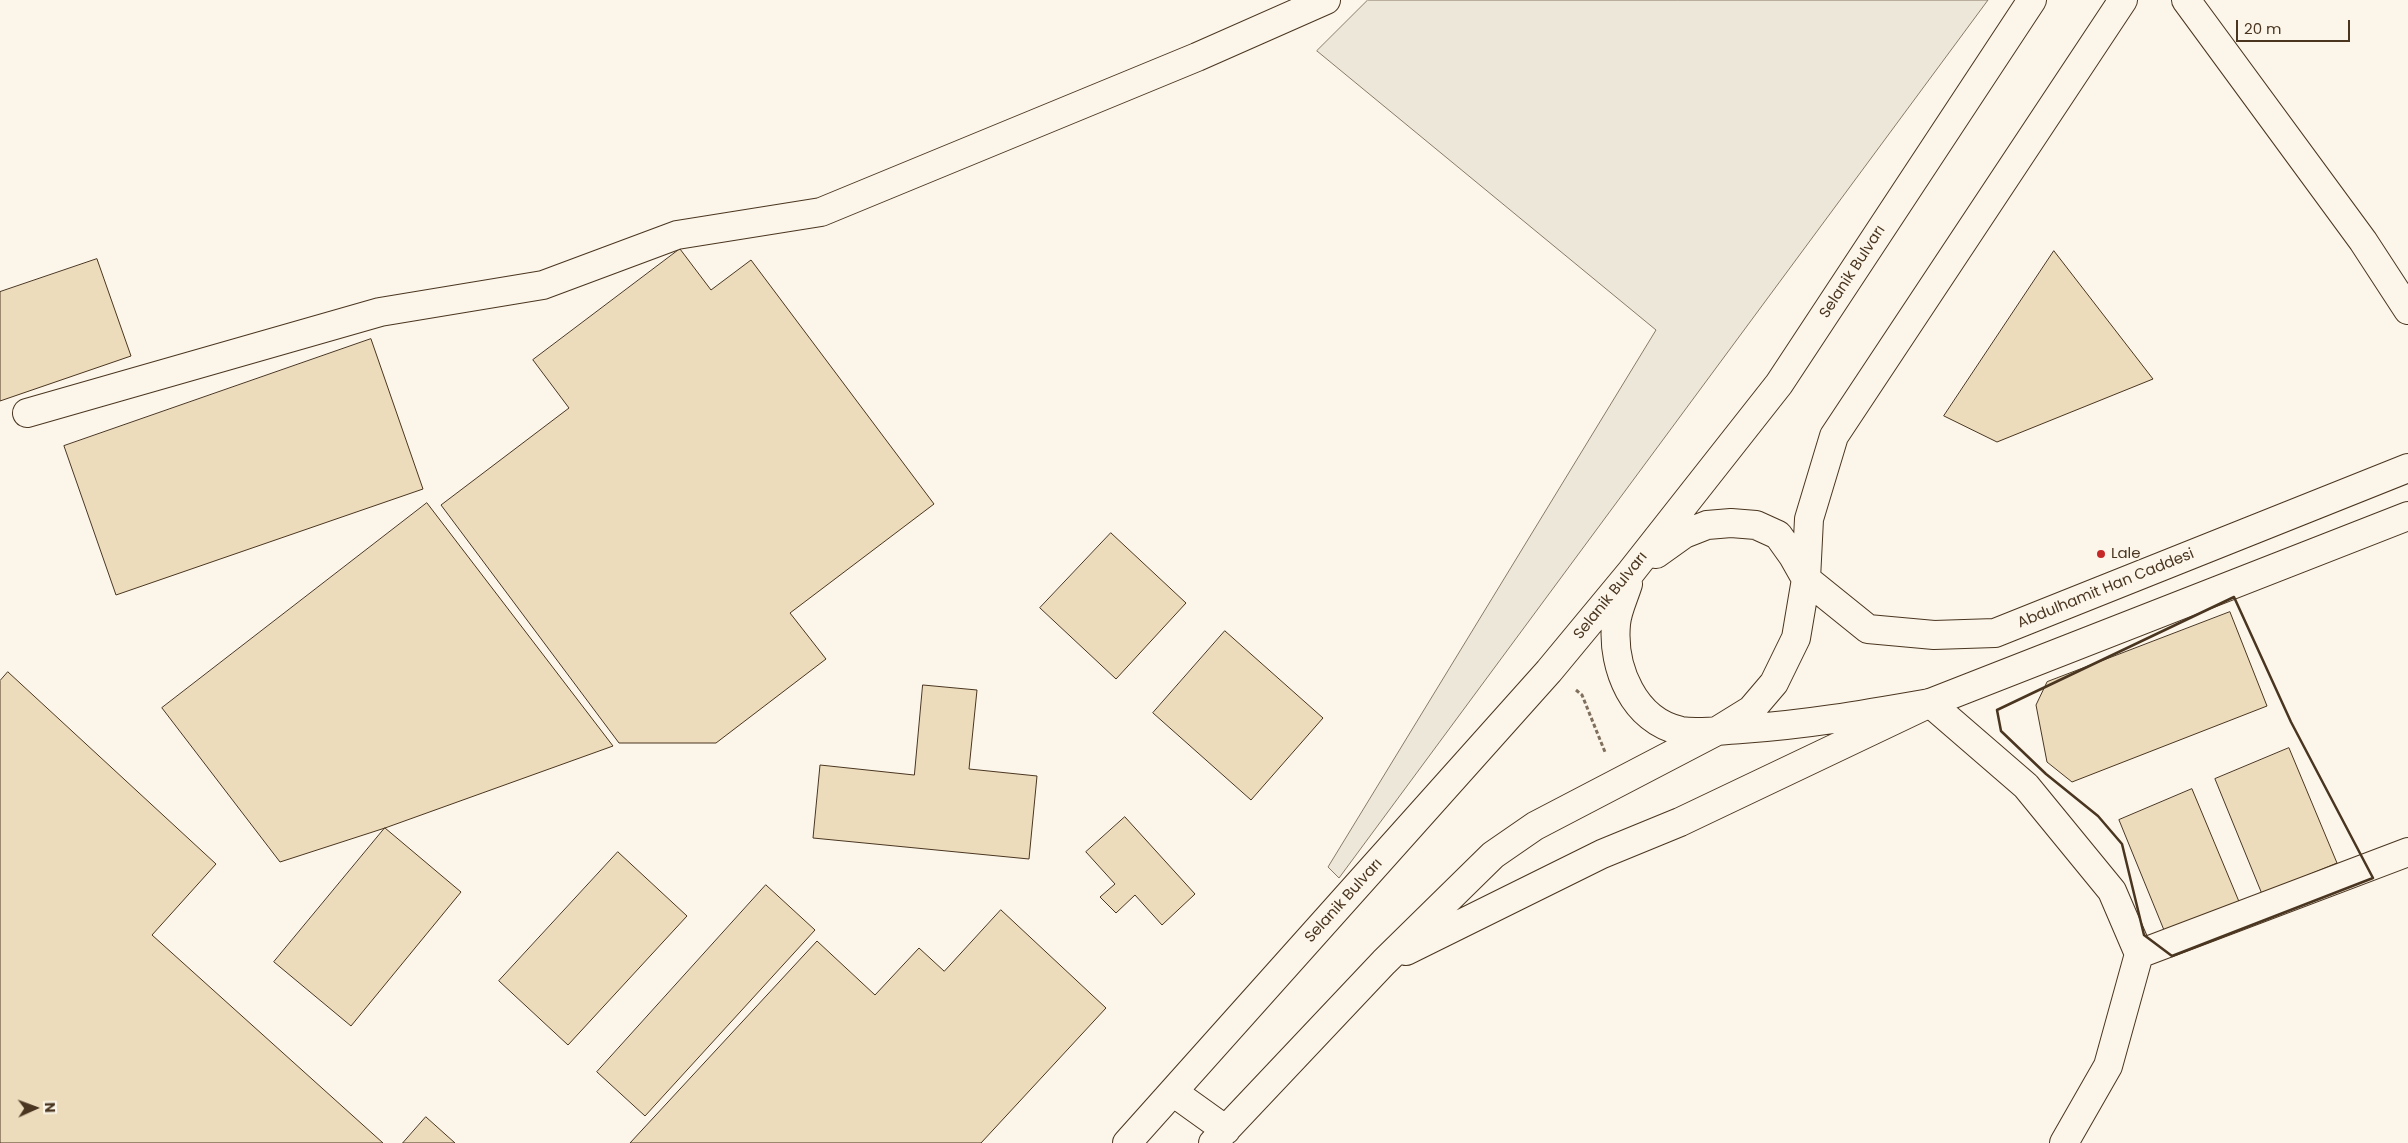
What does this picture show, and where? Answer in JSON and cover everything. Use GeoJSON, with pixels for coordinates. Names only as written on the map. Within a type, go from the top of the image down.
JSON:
{"type":"FeatureCollection","features":[{"type":"Feature","properties":{"kind":"main road"},"geometry":{"type":"LineString","coordinates":[[27,413],[380,312],[543,285],[677,235],[821,212],[1197,57],[1326,0]]}},
{"type":"Feature","properties":{"kind":"main road","name":"Selanik Bulvarı"},"geometry":{"type":"LineString","coordinates":[[1127,1143],[1549,672],[1631,572],[1779,384],[2032,0]]}},
{"type":"Feature","properties":{"kind":"main road"},"geometry":{"type":"LineString","coordinates":[[1172,1092],[1219,1136],[1384,962],[1493,855],[1535,826],[1617,781],[1717,731],[1751,710],[1774,683],[1796,638],[1806,579],[1809,519],[1834,436],[2124,0]]}},
{"type":"Feature","properties":{"kind":"main road"},"geometry":{"type":"LineString","coordinates":[[2186,0],[2363,241],[2408,310]]}},
{"type":"Feature","properties":{"kind":"main road","name":"Abdulhamit Han Caddesi"},"geometry":{"type":"LineString","coordinates":[[1806,579],[1868,629],[1934,636],[1995,633],[2408,468]]}},
{"type":"Feature","properties":{"kind":"main road"},"geometry":{"type":"LineString","coordinates":[[1384,962],[1602,854],[1680,822],[1930,703],[2408,516]]}},
{"type":"Feature","properties":{"kind":"main road"},"geometry":{"type":"LineString","coordinates":[[1806,579],[1794,556],[1778,535],[1756,525],[1732,523],[1707,525],[1684,534],[1631,572],[1616,624],[1617,661],[1628,689],[1641,709],[1660,722],[1681,730],[1717,731],[1801,725],[1930,703]]}},
{"type":"Feature","properties":{"kind":"main road"},"geometry":{"type":"LineString","coordinates":[[1930,703],[2026,786],[2112,891],[2139,954],[2108,1066],[2064,1143]]}},
{"type":"Feature","properties":{"kind":"main road"},"geometry":{"type":"LineString","coordinates":[[2139,954],[2408,852]]}},
{"type":"Feature","properties":{"kind":"path"},"geometry":{"type":"LineString","coordinates":[[1549,672],[1582,695],[1617,781]]}},
{"type":"Feature","properties":{"kind":"shaded area"},"geometry":{"type":"Polygon","coordinates":[[[1368,0],[1988,0],[1339,878],[1328,867],[1656,330],[1317,51],[1368,0]]]}},
{"type":"Feature","properties":{"kind":"building"},"geometry":{"type":"Polygon","coordinates":[[[680,249],[711,290],[751,260],[934,504],[790,613],[826,659],[716,743],[619,743],[441,505],[569,408],[533,360],[680,249]]]}},
{"type":"Feature","properties":{"kind":"building"},"geometry":{"type":"Polygon","coordinates":[[[2054,251],[2153,379],[1997,442],[1944,416],[2054,251]]]}},
{"type":"Feature","properties":{"kind":"building"},"geometry":{"type":"Polygon","coordinates":[[[97,259],[131,356],[0,401],[0,292],[97,259]]]}},
{"type":"Feature","properties":{"kind":"building"},"geometry":{"type":"Polygon","coordinates":[[[371,339],[423,489],[116,595],[64,446],[371,339]]]}},
{"type":"Feature","properties":{"kind":"building"},"geometry":{"type":"Polygon","coordinates":[[[427,503],[613,746],[385,828],[280,862],[162,708],[427,503]]]}},
{"type":"Feature","properties":{"kind":"building"},"geometry":{"type":"Polygon","coordinates":[[[1111,533],[1186,603],[1116,679],[1040,608],[1111,533]]]}},
{"type":"Feature","properties":{"kind":"building"},"geometry":{"type":"Polygon","coordinates":[[[2230,612],[2267,706],[2072,782],[2047,762],[2036,705],[2047,682],[2230,612]]]}},
{"type":"Feature","properties":{"kind":"building"},"geometry":{"type":"Polygon","coordinates":[[[1225,631],[1323,718],[1251,800],[1153,713],[1225,631]]]}},
{"type":"Feature","properties":{"kind":"building"},"geometry":{"type":"Polygon","coordinates":[[[8,672],[216,864],[152,935],[383,1143],[0,1143],[0,681],[8,672]]]}},
{"type":"Feature","properties":{"kind":"building"},"geometry":{"type":"Polygon","coordinates":[[[923,685],[977,690],[969,769],[1037,776],[1029,859],[813,838],[820,765],[914,775],[923,685]]]}},
{"type":"Feature","properties":{"kind":"building"},"geometry":{"type":"Polygon","coordinates":[[[2289,748],[2337,863],[2262,894],[2215,779],[2289,748]]]}},
{"type":"Feature","properties":{"kind":"building"},"geometry":{"type":"Polygon","coordinates":[[[2192,789],[2240,904],[2166,935],[2119,820],[2192,789]]]}},
{"type":"Feature","properties":{"kind":"building"},"geometry":{"type":"Polygon","coordinates":[[[1125,817],[1195,894],[1162,925],[1135,895],[1116,913],[1100,897],[1115,884],[1086,852],[1125,817]]]}},
{"type":"Feature","properties":{"kind":"building"},"geometry":{"type":"Polygon","coordinates":[[[385,828],[461,892],[351,1026],[274,962],[385,828]]]}},
{"type":"Feature","properties":{"kind":"building"},"geometry":{"type":"Polygon","coordinates":[[[618,852],[687,916],[568,1045],[499,981],[618,852]]]}},
{"type":"Feature","properties":{"kind":"building"},"geometry":{"type":"Polygon","coordinates":[[[766,885],[815,930],[645,1116],[597,1072],[766,885]]]}},
{"type":"Feature","properties":{"kind":"building"},"geometry":{"type":"Polygon","coordinates":[[[1001,910],[1106,1008],[981,1143],[630,1143],[817,941],[875,995],[919,948],[944,971],[1001,910]]]}},
{"type":"Feature","properties":{"kind":"building"},"geometry":{"type":"Polygon","coordinates":[[[426,1117],[455,1143],[403,1143],[426,1117]]]}},
{"type":"Feature","properties":{"kind":"wall"},"geometry":{"type":"LineString","coordinates":[[2234,597],[2291,722],[2373,878],[2172,956],[2144,935],[2122,844],[2098,816],[2046,774],[2001,731],[1997,710],[2234,597]]}},
{"type":"Feature","properties":{"kind":"place","name":"Lale"},"geometry":{"type":"Point","coordinates":[2101,554]}}]}
